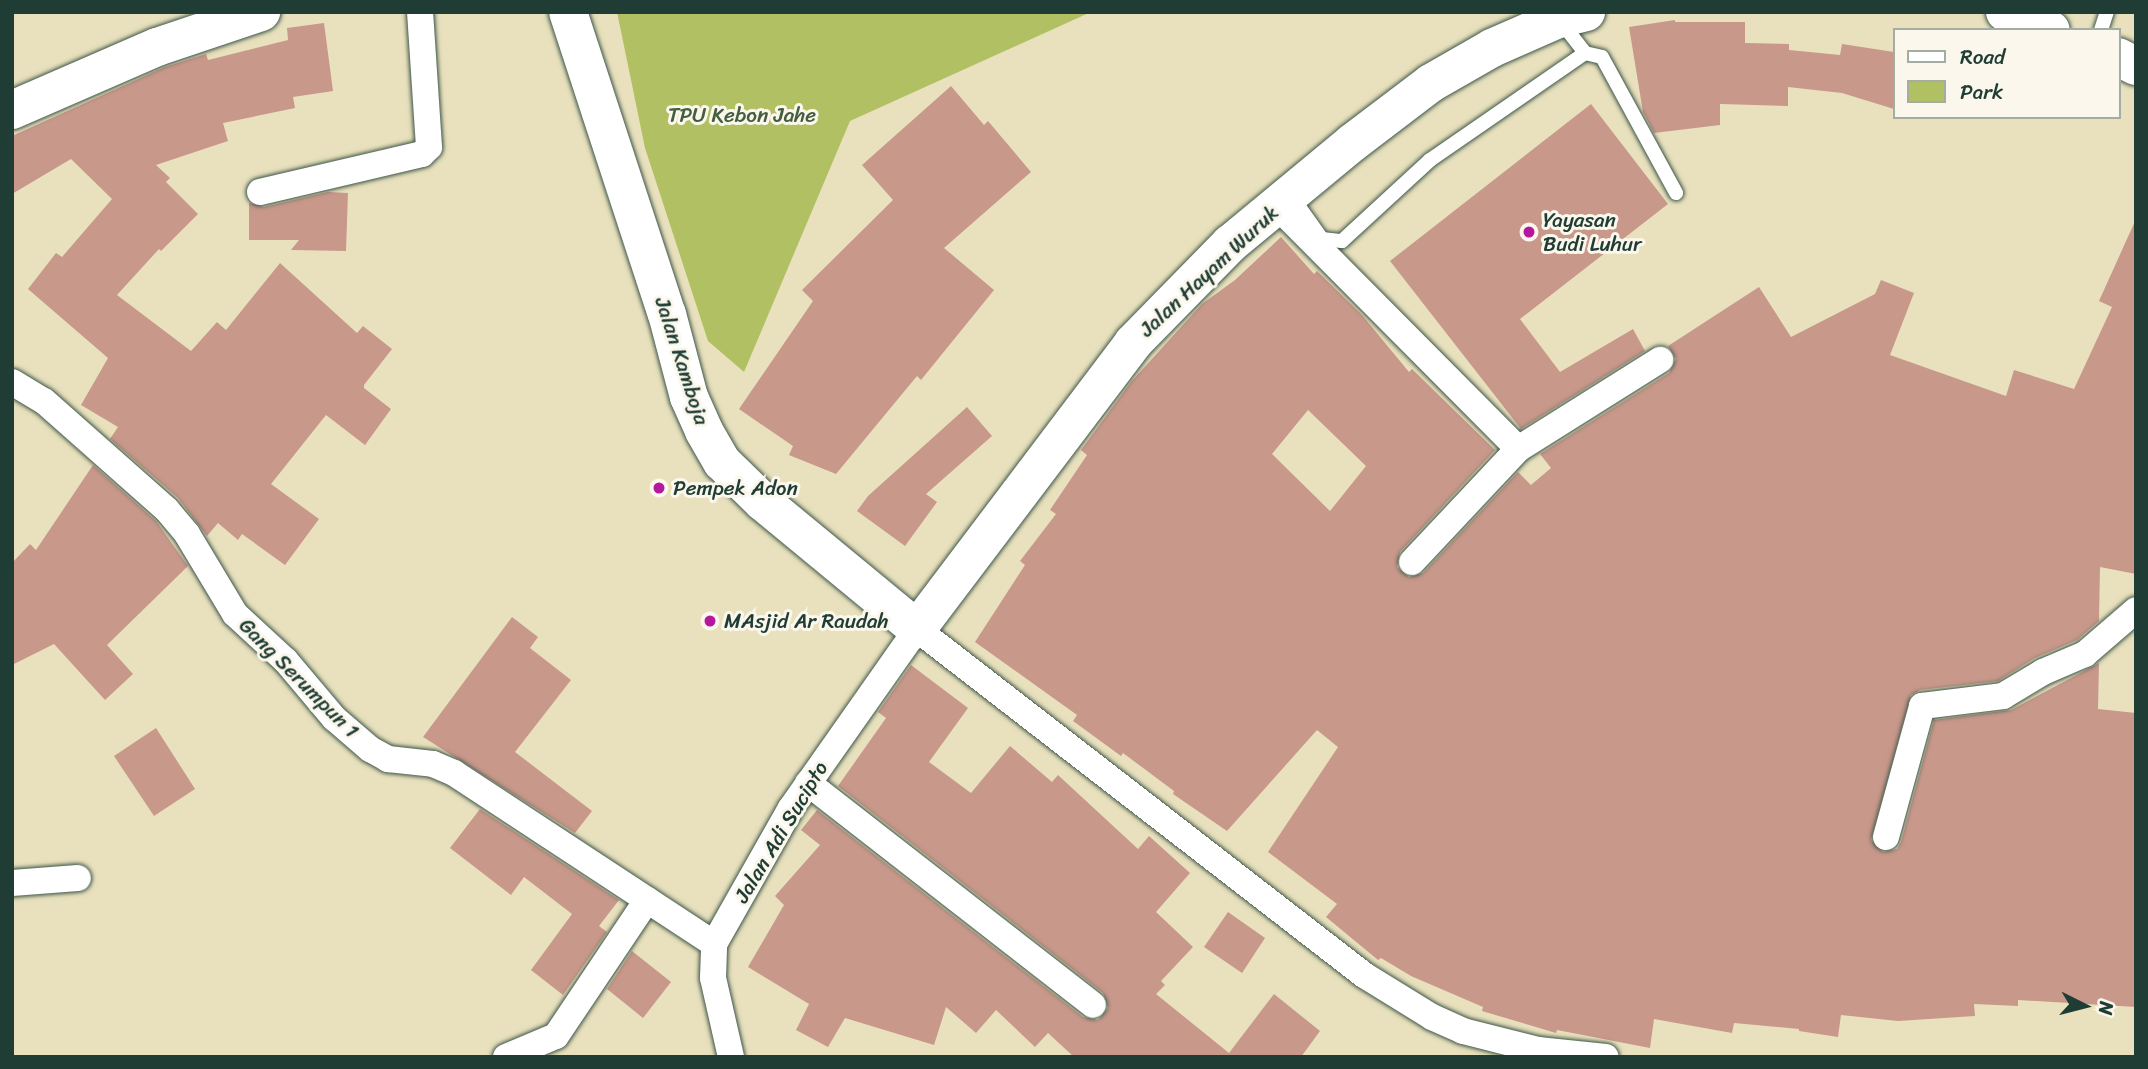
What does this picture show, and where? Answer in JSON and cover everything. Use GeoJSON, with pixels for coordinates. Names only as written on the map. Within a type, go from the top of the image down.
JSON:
{"type":"FeatureCollection","features":[{"type":"Feature","properties":{"kind":"street"},"geometry":{"type":"LineString","coordinates":[[12,110],[157,47],[261,12]]}},
{"type":"Feature","properties":{"kind":"street"},"geometry":{"type":"LineString","coordinates":[[260,192],[422,154],[429,146],[420,12]]}},
{"type":"Feature","properties":{"kind":"street","name":"Jalan Kamboja"},"geometry":{"type":"LineString","coordinates":[[568,12],[667,314],[689,397],[713,446],[763,502],[917,629]]}},
{"type":"Feature","properties":{"kind":"street"},"geometry":{"type":"LineString","coordinates":[[2005,12],[2046,28]]}},
{"type":"Feature","properties":{"kind":"street","name":"Jalan Hayam Wuruk"},"geometry":{"type":"LineString","coordinates":[[917,629],[1133,343],[1230,244],[1431,83],[1492,48],[1572,16]]}},
{"type":"Feature","properties":{"kind":"street"},"geometry":{"type":"LineString","coordinates":[[2120,58],[2136,65]]}},
{"type":"Feature","properties":{"kind":"street"},"geometry":{"type":"LineString","coordinates":[[1284,200],[1518,449]]}},
{"type":"Feature","properties":{"kind":"street"},"geometry":{"type":"LineString","coordinates":[[1412,562],[1518,449],[1660,360]]}},
{"type":"Feature","properties":{"kind":"street","name":"Gang Serumpun 1"},"geometry":{"type":"LineString","coordinates":[[12,382],[44,401],[167,510],[187,534],[235,614],[286,661],[334,718],[370,749],[388,759],[433,764],[454,773],[714,944]]}},
{"type":"Feature","properties":{"kind":"street"},"geometry":{"type":"LineString","coordinates":[[1886,837],[1922,706],[2003,696],[2043,672],[2085,654],[2136,610]]}},
{"type":"Feature","properties":{"kind":"street"},"geometry":{"type":"LineString","coordinates":[[917,629],[1364,975],[1432,1017],[1463,1031],[1538,1050],[1606,1057]]}},
{"type":"Feature","properties":{"kind":"street","name":"Jalan Adi Sucipto"},"geometry":{"type":"LineString","coordinates":[[731,1057],[713,978],[714,944],[808,783],[917,629]]}},
{"type":"Feature","properties":{"kind":"street"},"geometry":{"type":"LineString","coordinates":[[808,783],[1093,1005]]}},
{"type":"Feature","properties":{"kind":"street"},"geometry":{"type":"LineString","coordinates":[[12,883],[78,878]]}},
{"type":"Feature","properties":{"kind":"street"},"geometry":{"type":"LineString","coordinates":[[506,1057],[556,1036],[647,900]]}},
{"type":"Feature","properties":{"kind":"lane"},"geometry":{"type":"LineString","coordinates":[[1572,16],[1585,53]]}},
{"type":"Feature","properties":{"kind":"lane"},"geometry":{"type":"LineString","coordinates":[[1284,200],[1322,239],[1342,241],[1430,160],[1585,53],[1602,57],[1676,193]]}},
{"type":"Feature","properties":{"kind":"green space","name":"TPU Kebon Jahe"},"geometry":{"type":"Polygon","coordinates":[[[617,12],[1091,12],[850,121],[744,372],[708,341],[645,148],[617,12]]]}},
{"type":"Feature","properties":{"kind":"building"},"geometry":{"type":"Polygon","coordinates":[[[1675,20],[1745,22],[1745,43],[1789,44],[1789,50],[1840,55],[1842,44],[1892,52],[1892,108],[1842,93],[1788,87],[1788,106],[1720,104],[1720,125],[1654,133],[1643,112],[1629,27],[1675,20]]]}},
{"type":"Feature","properties":{"kind":"building"},"geometry":{"type":"Polygon","coordinates":[[[324,23],[333,91],[293,97],[295,108],[223,123],[228,141],[156,165],[170,178],[166,182],[198,214],[161,251],[159,249],[117,295],[191,351],[217,322],[226,330],[280,263],[357,333],[363,326],[392,349],[364,385],[364,388],[391,409],[365,445],[326,415],[271,484],[319,519],[285,565],[242,534],[238,540],[218,523],[207,536],[178,498],[110,439],[118,427],[81,405],[108,358],[28,289],[56,253],[62,257],[112,199],[71,159],[12,194],[12,136],[165,67],[206,54],[208,60],[288,40],[287,28],[324,23]]]}},
{"type":"Feature","properties":{"kind":"building"},"geometry":{"type":"Polygon","coordinates":[[[951,86],[984,125],[988,121],[1031,172],[944,248],[994,290],[921,380],[917,376],[836,474],[789,455],[793,446],[739,409],[813,301],[802,290],[893,200],[862,165],[951,86]]]}},
{"type":"Feature","properties":{"kind":"building","name":"Yayasan Budi Luhur"},"geometry":{"type":"Polygon","coordinates":[[[1591,104],[1668,204],[1520,319],[1560,372],[1633,329],[1645,351],[1521,429],[1390,261],[1591,104]]]}},
{"type":"Feature","properties":{"kind":"building"},"geometry":{"type":"Polygon","coordinates":[[[328,192],[348,193],[346,251],[291,250],[299,240],[249,240],[249,203],[264,207],[328,192]]]}},
{"type":"Feature","properties":{"kind":"building"},"geometry":{"type":"Polygon","coordinates":[[[2136,219],[2136,574],[2100,567],[2099,621],[2077,640],[2035,658],[1998,681],[1920,690],[1911,695],[1871,840],[1883,852],[1897,849],[1901,842],[1934,720],[2011,710],[2099,663],[2098,709],[2136,713],[2136,1007],[2018,1000],[2018,1006],[1974,1004],[1975,1016],[1898,1021],[1841,1015],[1838,1037],[1799,1029],[1734,1023],[1732,1033],[1654,1019],[1650,1048],[1557,1030],[1556,1033],[1482,1011],[1483,1007],[1411,976],[1381,958],[1378,960],[1326,917],[1337,904],[1268,852],[1338,747],[1317,730],[1227,831],[1173,794],[1174,791],[1123,753],[1121,756],[1073,721],[1077,715],[975,642],[1025,565],[1020,561],[1056,514],[1050,510],[1087,455],[1081,450],[1131,382],[1202,304],[1235,280],[1281,237],[1314,274],[1317,271],[1362,315],[1409,372],[1412,369],[1495,450],[1400,552],[1397,567],[1409,577],[1423,573],[1518,472],[1531,485],[1551,468],[1540,454],[1669,373],[1676,359],[1668,346],[1759,287],[1791,337],[1875,294],[1881,280],[1914,293],[1890,355],[2006,396],[2014,370],[2074,389],[2112,307],[2099,301],[2136,219]],[[1308,410],[1272,454],[1330,511],[1366,466],[1308,410]]]}},
{"type":"Feature","properties":{"kind":"building"},"geometry":{"type":"Polygon","coordinates":[[[967,407],[992,436],[926,494],[937,502],[905,546],[857,511],[868,496],[967,407]]]}},
{"type":"Feature","properties":{"kind":"building"},"geometry":{"type":"Polygon","coordinates":[[[93,465],[156,521],[188,566],[107,645],[133,674],[105,700],[54,644],[12,665],[12,563],[30,544],[36,550],[93,465]]]}},
{"type":"Feature","properties":{"kind":"building"},"geometry":{"type":"Polygon","coordinates":[[[512,617],[538,637],[530,648],[571,680],[515,752],[592,811],[575,833],[423,737],[512,617]]]}},
{"type":"Feature","properties":{"kind":"building"},"geometry":{"type":"Polygon","coordinates":[[[911,665],[968,708],[929,762],[971,793],[1010,746],[1052,782],[1058,775],[1138,849],[1149,836],[1190,873],[1156,912],[1193,947],[1161,981],[1165,985],[1156,994],[1229,1053],[1274,994],[1320,1031],[1301,1057],[1074,1057],[1048,1033],[1035,1047],[996,1010],[976,1033],[946,1007],[934,1045],[845,1018],[828,1047],[796,1030],[809,1004],[748,967],[784,905],[775,896],[820,845],[801,830],[817,810],[1083,1017],[1098,1020],[1108,1008],[1103,993],[838,786],[886,718],[878,712],[911,665]]]}},
{"type":"Feature","properties":{"kind":"building"},"geometry":{"type":"Polygon","coordinates":[[[156,728],[195,789],[154,816],[114,756],[156,728]]]}},
{"type":"Feature","properties":{"kind":"building"},"geometry":{"type":"Polygon","coordinates":[[[480,809],[619,900],[599,926],[607,932],[563,995],[531,970],[572,914],[524,877],[511,895],[450,848],[480,809]]]}},
{"type":"Feature","properties":{"kind":"building"},"geometry":{"type":"Polygon","coordinates":[[[1228,912],[1265,938],[1242,973],[1204,947],[1228,912]]]}},
{"type":"Feature","properties":{"kind":"building"},"geometry":{"type":"Polygon","coordinates":[[[632,951],[671,982],[643,1018],[607,989],[632,951]]]}},
{"type":"Feature","properties":{"kind":"place","name":"Yayasan Budi Luhur"},"geometry":{"type":"Point","coordinates":[1529,232]}},
{"type":"Feature","properties":{"kind":"place","name":"Pempek Adon"},"geometry":{"type":"Point","coordinates":[659,488]}},
{"type":"Feature","properties":{"kind":"place","name":"MAsjid Ar Raudah"},"geometry":{"type":"Point","coordinates":[710,621]}}]}
